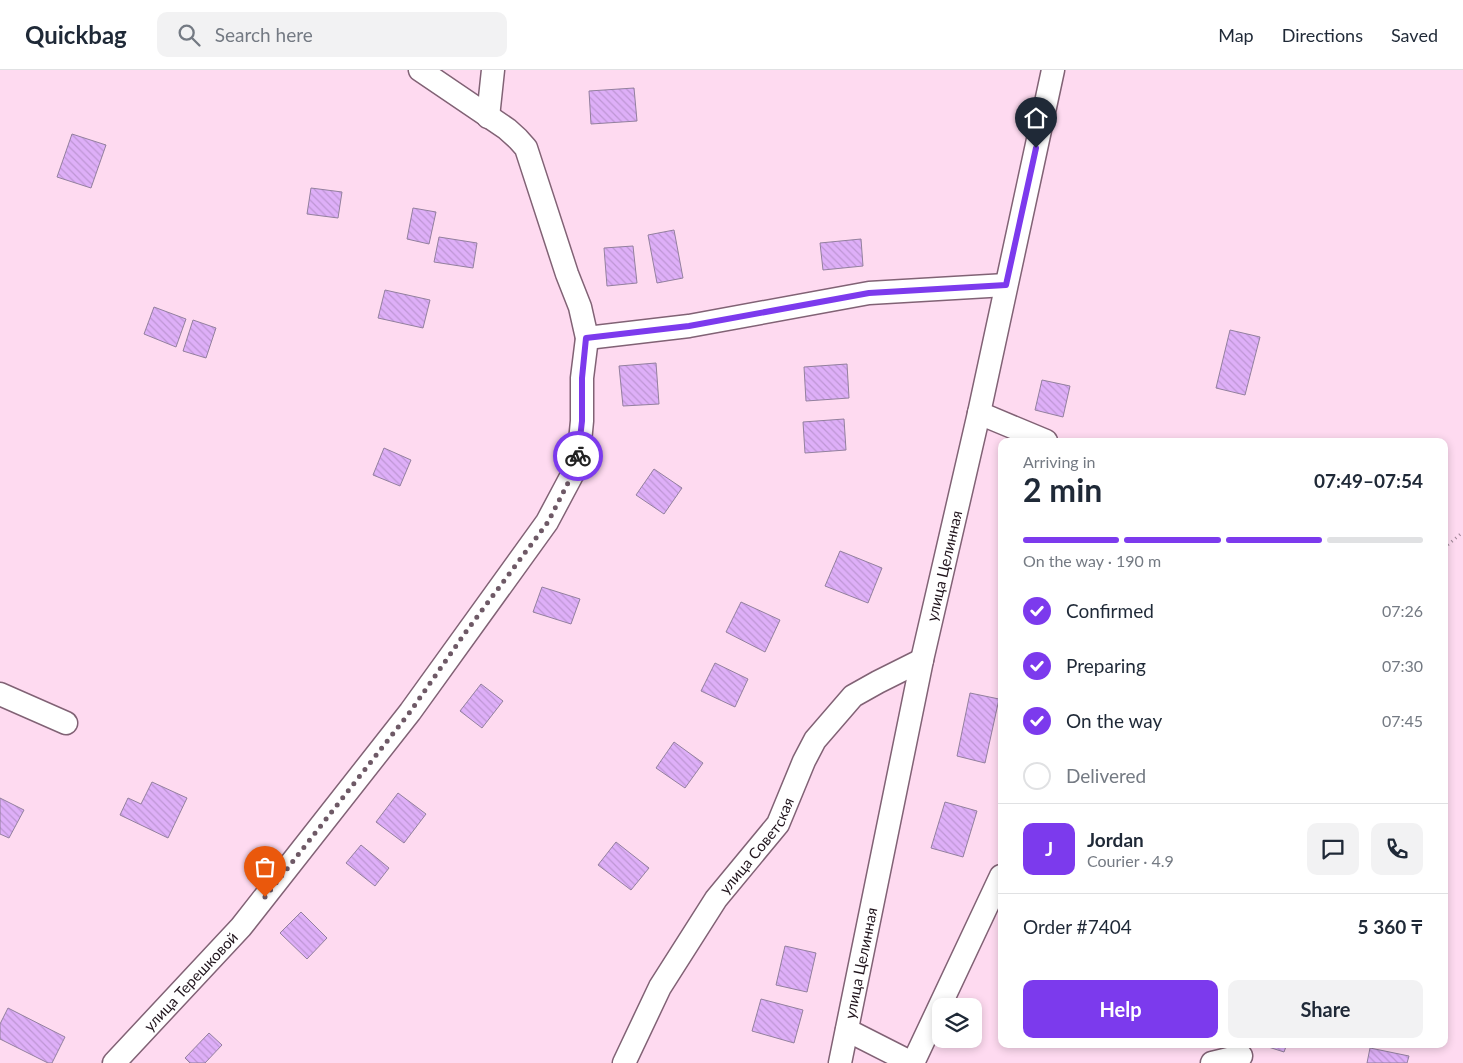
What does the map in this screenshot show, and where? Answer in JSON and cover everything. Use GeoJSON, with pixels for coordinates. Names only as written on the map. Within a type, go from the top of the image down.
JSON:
{"type":"FeatureCollection","features":[{"type":"Feature","properties":{"kind":"street","name":"улица Терешковой"},"geometry":{"type":"LineString","coordinates":[[114,1063],[241,927],[410,712],[465,633],[548,522],[572,475],[579,452],[582,421],[582,378],[586,338],[580,307],[567,274],[526,148],[518,139],[420,70]]}},
{"type":"Feature","properties":{"kind":"street"},"geometry":{"type":"LineString","coordinates":[[488,117],[493,70]]}},
{"type":"Feature","properties":{"kind":"street","name":"улица Целинная"},"geometry":{"type":"LineString","coordinates":[[840,1063],[922,660],[1053,70]]}},
{"type":"Feature","properties":{"kind":"street"},"geometry":{"type":"LineString","coordinates":[[586,338],[689,326],[869,293],[1006,285]]}},
{"type":"Feature","properties":{"kind":"street"},"geometry":{"type":"LineString","coordinates":[[978,413],[1039,438]]}},
{"type":"Feature","properties":{"kind":"street","name":"улица Советская"},"geometry":{"type":"LineString","coordinates":[[624,1063],[660,987],[716,899],[778,824],[815,740],[853,696],[922,660]]}},
{"type":"Feature","properties":{"kind":"street"},"geometry":{"type":"LineString","coordinates":[[0,694],[66,723]]}},
{"type":"Feature","properties":{"kind":"street"},"geometry":{"type":"LineString","coordinates":[[847,1030],[913,1063],[998,882]]}},
{"type":"Feature","properties":{"kind":"street"},"geometry":{"type":"LineString","coordinates":[[1212,1063],[1241,1056]]}},
{"type":"Feature","properties":{"kind":"path"},"geometry":{"type":"LineString","coordinates":[[1448,545],[1463,532]]}},
{"type":"Feature","properties":{"kind":"building"},"geometry":{"type":"Polygon","coordinates":[[[634,88],[637,121],[591,124],[589,91],[634,88]]]}},
{"type":"Feature","properties":{"kind":"building"},"geometry":{"type":"Polygon","coordinates":[[[72,134],[106,145],[91,188],[57,177],[72,134]]]}},
{"type":"Feature","properties":{"kind":"building"},"geometry":{"type":"Polygon","coordinates":[[[311,188],[342,192],[338,218],[307,214],[311,188]]]}},
{"type":"Feature","properties":{"kind":"building"},"geometry":{"type":"Polygon","coordinates":[[[413,208],[436,212],[429,244],[407,239],[413,208]]]}},
{"type":"Feature","properties":{"kind":"building"},"geometry":{"type":"Polygon","coordinates":[[[674,230],[683,278],[657,283],[648,235],[674,230]]]}},
{"type":"Feature","properties":{"kind":"building"},"geometry":{"type":"Polygon","coordinates":[[[439,237],[477,243],[473,268],[434,262],[439,237]]]}},
{"type":"Feature","properties":{"kind":"building"},"geometry":{"type":"Polygon","coordinates":[[[861,239],[863,266],[823,270],[820,243],[861,239]]]}},
{"type":"Feature","properties":{"kind":"building"},"geometry":{"type":"Polygon","coordinates":[[[633,246],[637,283],[607,286],[604,248],[633,246]]]}},
{"type":"Feature","properties":{"kind":"building"},"geometry":{"type":"Polygon","coordinates":[[[385,290],[430,300],[423,328],[378,318],[385,290]]]}},
{"type":"Feature","properties":{"kind":"building"},"geometry":{"type":"Polygon","coordinates":[[[154,307],[186,319],[176,347],[144,334],[154,307]]]}},
{"type":"Feature","properties":{"kind":"building"},"geometry":{"type":"Polygon","coordinates":[[[193,320],[216,328],[206,358],[183,351],[193,320]]]}},
{"type":"Feature","properties":{"kind":"building"},"geometry":{"type":"Polygon","coordinates":[[[1230,330],[1260,337],[1245,395],[1216,388],[1230,330]]]}},
{"type":"Feature","properties":{"kind":"building"},"geometry":{"type":"Polygon","coordinates":[[[656,363],[659,404],[623,406],[619,366],[656,363]]]}},
{"type":"Feature","properties":{"kind":"building"},"geometry":{"type":"Polygon","coordinates":[[[847,364],[849,398],[806,401],[804,367],[847,364]]]}},
{"type":"Feature","properties":{"kind":"building"},"geometry":{"type":"Polygon","coordinates":[[[1042,380],[1070,386],[1063,417],[1035,410],[1042,380]]]}},
{"type":"Feature","properties":{"kind":"building"},"geometry":{"type":"Polygon","coordinates":[[[844,419],[846,450],[805,453],[803,422],[844,419]]]}},
{"type":"Feature","properties":{"kind":"building"},"geometry":{"type":"Polygon","coordinates":[[[384,448],[411,460],[400,486],[373,475],[384,448]]]}},
{"type":"Feature","properties":{"kind":"building"},"geometry":{"type":"Polygon","coordinates":[[[654,469],[682,488],[664,514],[636,495],[654,469]]]}},
{"type":"Feature","properties":{"kind":"building"},"geometry":{"type":"Polygon","coordinates":[[[840,551],[882,568],[868,603],[825,586],[840,551]]]}},
{"type":"Feature","properties":{"kind":"building"},"geometry":{"type":"Polygon","coordinates":[[[542,587],[580,599],[571,624],[533,612],[542,587]]]}},
{"type":"Feature","properties":{"kind":"building"},"geometry":{"type":"Polygon","coordinates":[[[741,602],[780,620],[765,652],[726,632],[741,602]]]}},
{"type":"Feature","properties":{"kind":"building"},"geometry":{"type":"Polygon","coordinates":[[[715,663],[748,679],[735,707],[701,691],[715,663]]]}},
{"type":"Feature","properties":{"kind":"building"},"geometry":{"type":"Polygon","coordinates":[[[481,684],[503,701],[482,728],[460,711],[481,684]]]}},
{"type":"Feature","properties":{"kind":"building"},"geometry":{"type":"Polygon","coordinates":[[[970,693],[998,699],[985,763],[957,756],[970,693]]]}},
{"type":"Feature","properties":{"kind":"building"},"geometry":{"type":"Polygon","coordinates":[[[674,742],[703,763],[685,788],[656,768],[674,742]]]}},
{"type":"Feature","properties":{"kind":"building"},"geometry":{"type":"Polygon","coordinates":[[[152,782],[187,798],[168,838],[120,815],[128,798],[141,804],[152,782]]]}},
{"type":"Feature","properties":{"kind":"building"},"geometry":{"type":"Polygon","coordinates":[[[398,793],[426,814],[404,843],[376,822],[398,793]]]}},
{"type":"Feature","properties":{"kind":"building"},"geometry":{"type":"Polygon","coordinates":[[[0,798],[24,810],[9,838],[0,834],[0,798]]]}},
{"type":"Feature","properties":{"kind":"building"},"geometry":{"type":"Polygon","coordinates":[[[945,802],[977,811],[963,857],[931,848],[945,802]]]}},
{"type":"Feature","properties":{"kind":"building"},"geometry":{"type":"Polygon","coordinates":[[[616,842],[649,868],[631,890],[598,865],[616,842]]]}},
{"type":"Feature","properties":{"kind":"building"},"geometry":{"type":"Polygon","coordinates":[[[361,845],[389,868],[375,886],[346,863],[361,845]]]}},
{"type":"Feature","properties":{"kind":"building"},"geometry":{"type":"Polygon","coordinates":[[[301,912],[327,938],[307,959],[280,933],[301,912]]]}},
{"type":"Feature","properties":{"kind":"building"},"geometry":{"type":"Polygon","coordinates":[[[785,946],[816,953],[807,992],[776,985],[785,946]]]}},
{"type":"Feature","properties":{"kind":"building"},"geometry":{"type":"Polygon","coordinates":[[[761,999],[803,1010],[794,1043],[752,1031],[761,999]]]}},
{"type":"Feature","properties":{"kind":"building"},"geometry":{"type":"Polygon","coordinates":[[[8,1008],[65,1037],[52,1063],[48,1063],[0,1039],[0,1024],[8,1008]]]}},
{"type":"Feature","properties":{"kind":"building"},"geometry":{"type":"Polygon","coordinates":[[[209,1033],[222,1045],[205,1063],[190,1063],[185,1058],[209,1033]]]}},
{"type":"Feature","properties":{"kind":"building"},"geometry":{"type":"Polygon","coordinates":[[[1272,1048],[1286,1048],[1284,1052],[1272,1048]]]}},
{"type":"Feature","properties":{"kind":"building"},"geometry":{"type":"Polygon","coordinates":[[[1370,1048],[1409,1056],[1407,1063],[1367,1063],[1370,1048]]]}},
{"type":"Feature","properties":{"kind":"way so far"},"geometry":{"type":"LineString","coordinates":[[265,897],[410,712],[465,633],[548,522],[572,475],[578,456]]}},
{"type":"Feature","properties":{"kind":"route"},"geometry":{"type":"LineString","coordinates":[[578,456],[582,421],[582,378],[586,338],[689,326],[869,293],[1006,285],[1036,148]]}}]}
